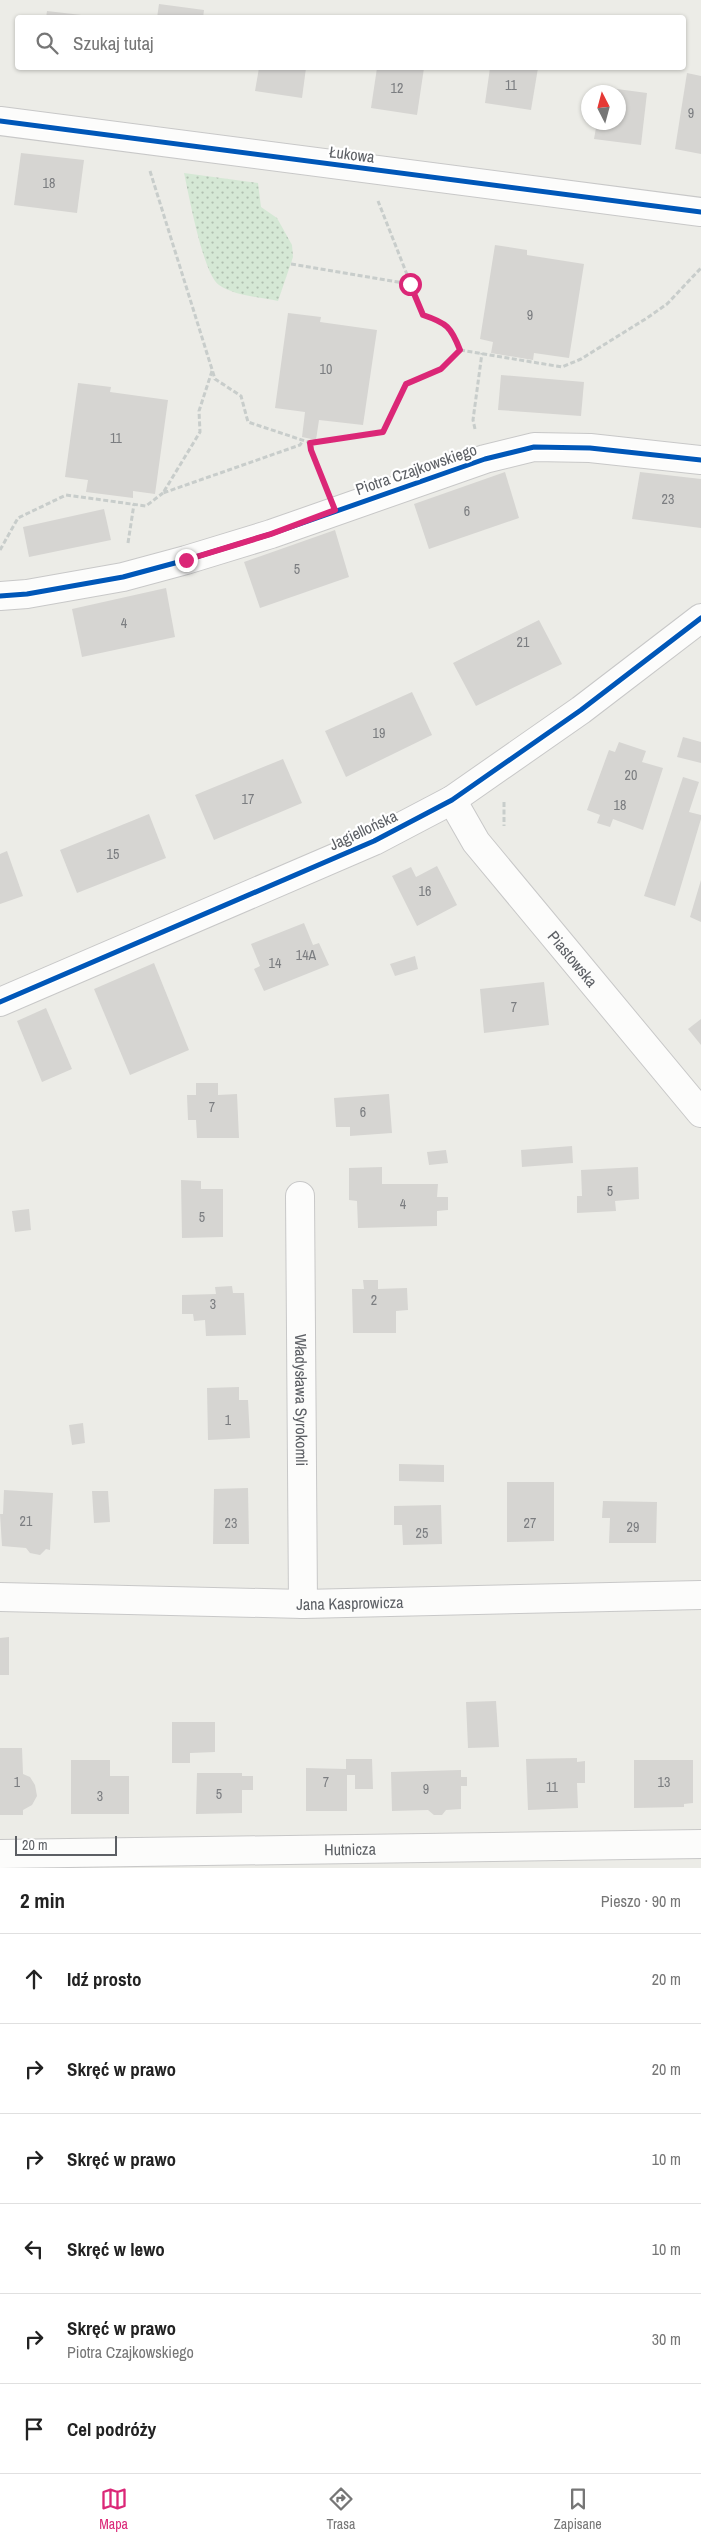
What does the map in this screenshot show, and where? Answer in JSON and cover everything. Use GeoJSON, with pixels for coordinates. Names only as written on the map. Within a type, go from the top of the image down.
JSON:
{"type":"FeatureCollection","features":[{"type":"Feature","properties":{"kind":"street","name":"Łukowa"},"geometry":{"type":"LineString","coordinates":[[0,121],[701,212]]}},
{"type":"Feature","properties":{"kind":"street","name":"Piotra Czajkowskiego"},"geometry":{"type":"LineString","coordinates":[[0,596],[26,594],[123,577],[271,534],[485,459],[534,447],[590,448],[701,460]]}},
{"type":"Feature","properties":{"kind":"street","name":"Jagiellońska"},"geometry":{"type":"LineString","coordinates":[[0,1002],[374,841],[452,800],[581,710],[701,618]]}},
{"type":"Feature","properties":{"kind":"street","name":"Piastowska"},"geometry":{"type":"LineString","coordinates":[[452,800],[476,842],[701,1113]]}},
{"type":"Feature","properties":{"kind":"street","name":"Władysława Syrokomli"},"geometry":{"type":"LineString","coordinates":[[300,1196],[303,1604]]}},
{"type":"Feature","properties":{"kind":"street","name":"Jana Kasprowicza"},"geometry":{"type":"LineString","coordinates":[[0,1597],[303,1604],[701,1595]]}},
{"type":"Feature","properties":{"kind":"street","name":"Hutnicza"},"geometry":{"type":"LineString","coordinates":[[0,1854],[701,1844]]}},
{"type":"Feature","properties":{"kind":"path"},"geometry":{"type":"LineString","coordinates":[[149,170],[215,379],[241,396],[248,422],[302,442],[310,443],[383,432],[406,384],[441,369],[460,350]]}},
{"type":"Feature","properties":{"kind":"path"},"geometry":{"type":"LineString","coordinates":[[375,194],[423,315],[443,322],[453,332],[460,350]]}},
{"type":"Feature","properties":{"kind":"path"},"geometry":{"type":"LineString","coordinates":[[291,264],[410,284]]}},
{"type":"Feature","properties":{"kind":"path"},"geometry":{"type":"LineString","coordinates":[[460,350],[562,367],[581,359],[667,304],[701,268]]}},
{"type":"Feature","properties":{"kind":"path"},"geometry":{"type":"LineString","coordinates":[[482,353],[473,420],[485,459]]}},
{"type":"Feature","properties":{"kind":"path"},"geometry":{"type":"LineString","coordinates":[[0,550],[18,518],[66,495],[146,506],[162,493],[200,432],[199,411],[213,370]]}},
{"type":"Feature","properties":{"kind":"path"},"geometry":{"type":"LineString","coordinates":[[162,493],[300,446],[302,442]]}},
{"type":"Feature","properties":{"kind":"path"},"geometry":{"type":"LineString","coordinates":[[310,443],[311,450],[335,510]]}},
{"type":"Feature","properties":{"kind":"green space"},"geometry":{"type":"Polygon","coordinates":[[[184,173],[258,183],[261,207],[277,218],[292,245],[293,257],[278,301],[232,292],[219,285],[213,278],[207,266],[197,233],[184,173]]]}},
{"type":"Feature","properties":{"kind":"building"},"geometry":{"type":"Polygon","coordinates":[[[159,4],[204,10],[203,15],[157,15],[159,4]]]}},
{"type":"Feature","properties":{"kind":"building"},"geometry":{"type":"Polygon","coordinates":[[[47,11],[81,15],[46,15],[47,11]]]}},
{"type":"Feature","properties":{"kind":"building"},"geometry":{"type":"Polygon","coordinates":[[[259,70],[306,70],[302,98],[255,91],[259,70]]]}},
{"type":"Feature","properties":{"kind":"building"},"geometry":{"type":"Polygon","coordinates":[[[377,70],[424,70],[417,115],[371,108],[377,70]]]}},
{"type":"Feature","properties":{"kind":"building"},"geometry":{"type":"Polygon","coordinates":[[[490,70],[538,70],[531,110],[485,103],[490,70]]]}},
{"type":"Feature","properties":{"kind":"building"},"geometry":{"type":"Polygon","coordinates":[[[687,73],[701,76],[701,154],[675,149],[687,73]]]}},
{"type":"Feature","properties":{"kind":"building"},"geometry":{"type":"Polygon","coordinates":[[[626,90],[647,93],[641,145],[594,139],[596,130],[626,130],[626,90]]]}},
{"type":"Feature","properties":{"kind":"building"},"geometry":{"type":"Polygon","coordinates":[[[21,153],[84,160],[77,213],[14,205],[21,153]]]}},
{"type":"Feature","properties":{"kind":"building"},"geometry":{"type":"Polygon","coordinates":[[[495,245],[527,250],[527,255],[584,264],[569,358],[534,353],[533,360],[491,353],[493,342],[480,339],[495,245]]]}},
{"type":"Feature","properties":{"kind":"building"},"geometry":{"type":"Polygon","coordinates":[[[288,313],[321,317],[320,322],[377,330],[363,425],[319,420],[316,440],[302,437],[305,412],[275,408],[288,313]]]}},
{"type":"Feature","properties":{"kind":"building"},"geometry":{"type":"Polygon","coordinates":[[[501,375],[584,382],[581,416],[498,410],[501,375]]]}},
{"type":"Feature","properties":{"kind":"building"},"geometry":{"type":"Polygon","coordinates":[[[78,383],[111,387],[110,392],[168,400],[155,494],[133,491],[133,498],[86,492],[88,480],[65,477],[78,383]]]}},
{"type":"Feature","properties":{"kind":"building"},"geometry":{"type":"Polygon","coordinates":[[[505,472],[519,518],[429,549],[414,504],[505,472]]]}},
{"type":"Feature","properties":{"kind":"building"},"geometry":{"type":"Polygon","coordinates":[[[640,472],[701,479],[701,528],[632,519],[640,472]]]}},
{"type":"Feature","properties":{"kind":"building"},"geometry":{"type":"Polygon","coordinates":[[[104,509],[111,540],[29,557],[23,527],[104,509]]]}},
{"type":"Feature","properties":{"kind":"building"},"geometry":{"type":"Polygon","coordinates":[[[335,530],[349,577],[260,608],[244,562],[335,530]]]}},
{"type":"Feature","properties":{"kind":"building"},"geometry":{"type":"Polygon","coordinates":[[[166,588],[175,637],[82,657],[72,609],[166,588]]]}},
{"type":"Feature","properties":{"kind":"building"},"geometry":{"type":"Polygon","coordinates":[[[539,620],[562,664],[476,706],[453,663],[539,620]]]}},
{"type":"Feature","properties":{"kind":"building"},"geometry":{"type":"Polygon","coordinates":[[[412,692],[432,735],[346,777],[325,731],[412,692]]]}},
{"type":"Feature","properties":{"kind":"building"},"geometry":{"type":"Polygon","coordinates":[[[683,737],[701,742],[701,763],[677,757],[683,737]]]}},
{"type":"Feature","properties":{"kind":"building"},"geometry":{"type":"Polygon","coordinates":[[[619,742],[646,751],[642,762],[663,768],[643,830],[613,819],[610,827],[597,823],[600,815],[587,810],[609,750],[615,752],[619,742]]]}},
{"type":"Feature","properties":{"kind":"building"},"geometry":{"type":"Polygon","coordinates":[[[283,759],[302,803],[214,840],[195,795],[283,759]]]}},
{"type":"Feature","properties":{"kind":"building"},"geometry":{"type":"Polygon","coordinates":[[[683,777],[699,782],[689,812],[701,815],[701,819],[675,906],[644,896],[683,777]]]}},
{"type":"Feature","properties":{"kind":"building"},"geometry":{"type":"Polygon","coordinates":[[[149,814],[166,858],[77,893],[60,850],[149,814]]]}},
{"type":"Feature","properties":{"kind":"building"},"geometry":{"type":"Polygon","coordinates":[[[7,851],[23,896],[0,904],[0,854],[7,851]]]}},
{"type":"Feature","properties":{"kind":"building"},"geometry":{"type":"Polygon","coordinates":[[[437,866],[457,905],[417,926],[392,876],[411,867],[416,877],[437,866]]]}},
{"type":"Feature","properties":{"kind":"building"},"geometry":{"type":"Polygon","coordinates":[[[701,880],[701,922],[690,917],[701,880]]]}},
{"type":"Feature","properties":{"kind":"building"},"geometry":{"type":"Polygon","coordinates":[[[304,923],[313,945],[319,943],[329,965],[264,991],[254,969],[260,966],[251,944],[304,923]]]}},
{"type":"Feature","properties":{"kind":"building"},"geometry":{"type":"Polygon","coordinates":[[[415,956],[418,969],[395,976],[390,964],[415,956]]]}},
{"type":"Feature","properties":{"kind":"building"},"geometry":{"type":"Polygon","coordinates":[[[154,963],[189,1050],[130,1075],[94,989],[154,963]]]}},
{"type":"Feature","properties":{"kind":"building"},"geometry":{"type":"Polygon","coordinates":[[[544,982],[549,1025],[484,1033],[480,989],[544,982]]]}},
{"type":"Feature","properties":{"kind":"building"},"geometry":{"type":"Polygon","coordinates":[[[46,1008],[72,1069],[42,1082],[17,1021],[46,1008]]]}},
{"type":"Feature","properties":{"kind":"building"},"geometry":{"type":"Polygon","coordinates":[[[701,1019],[701,1045],[688,1029],[701,1019]]]}},
{"type":"Feature","properties":{"kind":"building"},"geometry":{"type":"Polygon","coordinates":[[[196,1083],[218,1083],[218,1095],[237,1094],[239,1138],[197,1138],[196,1120],[188,1120],[187,1095],[196,1095],[196,1083]]]}},
{"type":"Feature","properties":{"kind":"building"},"geometry":{"type":"Polygon","coordinates":[[[389,1094],[392,1133],[350,1136],[350,1127],[336,1127],[334,1098],[389,1094]]]}},
{"type":"Feature","properties":{"kind":"building"},"geometry":{"type":"Polygon","coordinates":[[[572,1146],[573,1163],[522,1167],[521,1150],[572,1146]]]}},
{"type":"Feature","properties":{"kind":"building"},"geometry":{"type":"Polygon","coordinates":[[[446,1150],[448,1163],[429,1165],[427,1152],[446,1150]]]}},
{"type":"Feature","properties":{"kind":"building"},"geometry":{"type":"Polygon","coordinates":[[[382,1167],[382,1184],[438,1184],[437,1197],[448,1197],[448,1210],[437,1211],[437,1226],[358,1228],[357,1201],[349,1200],[349,1168],[382,1167]]]}},
{"type":"Feature","properties":{"kind":"building"},"geometry":{"type":"Polygon","coordinates":[[[638,1167],[639,1199],[615,1201],[616,1211],[577,1213],[577,1196],[582,1196],[581,1170],[638,1167]]]}},
{"type":"Feature","properties":{"kind":"building"},"geometry":{"type":"Polygon","coordinates":[[[181,1180],[201,1181],[201,1189],[223,1189],[223,1237],[182,1238],[181,1180]]]}},
{"type":"Feature","properties":{"kind":"building"},"geometry":{"type":"Polygon","coordinates":[[[29,1209],[31,1230],[15,1232],[12,1211],[29,1209]]]}},
{"type":"Feature","properties":{"kind":"building"},"geometry":{"type":"Polygon","coordinates":[[[363,1280],[378,1280],[378,1289],[407,1288],[408,1310],[396,1311],[396,1333],[353,1333],[352,1289],[364,1289],[363,1280]]]}},
{"type":"Feature","properties":{"kind":"building"},"geometry":{"type":"Polygon","coordinates":[[[232,1286],[233,1293],[244,1293],[246,1335],[206,1336],[205,1320],[194,1321],[193,1314],[182,1314],[182,1295],[216,1294],[215,1287],[232,1286]]]}},
{"type":"Feature","properties":{"kind":"building"},"geometry":{"type":"Polygon","coordinates":[[[239,1387],[239,1400],[248,1400],[250,1438],[208,1440],[207,1388],[239,1387]]]}},
{"type":"Feature","properties":{"kind":"building"},"geometry":{"type":"Polygon","coordinates":[[[83,1423],[85,1443],[72,1445],[69,1425],[83,1423]]]}},
{"type":"Feature","properties":{"kind":"building"},"geometry":{"type":"Polygon","coordinates":[[[399,1464],[444,1465],[444,1482],[399,1481],[399,1464]]]}},
{"type":"Feature","properties":{"kind":"building"},"geometry":{"type":"Polygon","coordinates":[[[507,1482],[554,1482],[554,1541],[507,1542],[507,1482]]]}},
{"type":"Feature","properties":{"kind":"building"},"geometry":{"type":"Polygon","coordinates":[[[248,1488],[249,1544],[213,1544],[214,1489],[248,1488]]]}},
{"type":"Feature","properties":{"kind":"building"},"geometry":{"type":"Polygon","coordinates":[[[4,1490],[53,1493],[50,1550],[46,1549],[40,1555],[30,1553],[26,1548],[2,1546],[0,1514],[3,1514],[4,1490]]]}},
{"type":"Feature","properties":{"kind":"building"},"geometry":{"type":"Polygon","coordinates":[[[92,1491],[108,1491],[110,1522],[94,1523],[92,1491]]]}},
{"type":"Feature","properties":{"kind":"building"},"geometry":{"type":"Polygon","coordinates":[[[603,1501],[657,1502],[656,1543],[609,1543],[610,1518],[602,1518],[603,1501]]]}},
{"type":"Feature","properties":{"kind":"building"},"geometry":{"type":"Polygon","coordinates":[[[441,1505],[442,1544],[403,1545],[402,1525],[394,1525],[394,1506],[441,1505]]]}},
{"type":"Feature","properties":{"kind":"building"},"geometry":{"type":"Polygon","coordinates":[[[9,1637],[9,1675],[0,1675],[0,1638],[9,1637]]]}},
{"type":"Feature","properties":{"kind":"building"},"geometry":{"type":"Polygon","coordinates":[[[496,1701],[499,1747],[468,1748],[466,1702],[496,1701]]]}},
{"type":"Feature","properties":{"kind":"building"},"geometry":{"type":"Polygon","coordinates":[[[172,1722],[215,1722],[215,1752],[190,1753],[190,1763],[172,1763],[172,1722]]]}},
{"type":"Feature","properties":{"kind":"building"},"geometry":{"type":"Polygon","coordinates":[[[0,1748],[22,1748],[23,1774],[30,1777],[35,1785],[37,1796],[32,1805],[23,1810],[23,1815],[0,1815],[0,1748]]]}},
{"type":"Feature","properties":{"kind":"building"},"geometry":{"type":"Polygon","coordinates":[[[577,1758],[577,1762],[585,1761],[585,1783],[577,1783],[578,1808],[528,1810],[526,1759],[577,1758]]]}},
{"type":"Feature","properties":{"kind":"building"},"geometry":{"type":"Polygon","coordinates":[[[346,1759],[372,1759],[373,1789],[355,1789],[355,1775],[347,1775],[347,1811],[306,1811],[306,1768],[346,1769],[346,1759]]]}},
{"type":"Feature","properties":{"kind":"building"},"geometry":{"type":"Polygon","coordinates":[[[71,1760],[110,1760],[110,1776],[129,1776],[129,1814],[71,1814],[71,1760]]]}},
{"type":"Feature","properties":{"kind":"building"},"geometry":{"type":"Polygon","coordinates":[[[634,1760],[693,1760],[693,1803],[684,1804],[684,1807],[634,1808],[634,1760]]]}},
{"type":"Feature","properties":{"kind":"building"},"geometry":{"type":"Polygon","coordinates":[[[461,1770],[461,1777],[467,1777],[467,1786],[461,1786],[461,1809],[446,1810],[442,1815],[434,1815],[428,1810],[392,1811],[391,1772],[461,1770]]]}},
{"type":"Feature","properties":{"kind":"building"},"geometry":{"type":"Polygon","coordinates":[[[197,1773],[242,1773],[242,1776],[253,1776],[253,1790],[242,1790],[242,1813],[196,1814],[197,1773]]]}},
{"type":"Feature","properties":{"kind":"cycle path"},"geometry":{"type":"LineString","coordinates":[[0,121],[701,212]]}},
{"type":"Feature","properties":{"kind":"cycle path"},"geometry":{"type":"LineString","coordinates":[[0,596],[27,594],[123,577],[186,560],[271,534],[485,459],[534,447],[590,448],[701,460]]}},
{"type":"Feature","properties":{"kind":"cycle path"},"geometry":{"type":"LineString","coordinates":[[0,1002],[374,841],[452,800],[581,710],[701,618]]}},
{"type":"Feature","properties":{"kind":"route"},"geometry":{"type":"LineString","coordinates":[[186,560],[271,534],[335,510],[311,450],[310,443],[383,432],[406,384],[441,369],[460,350],[453,332],[443,322],[423,315],[410,284]]}}]}
